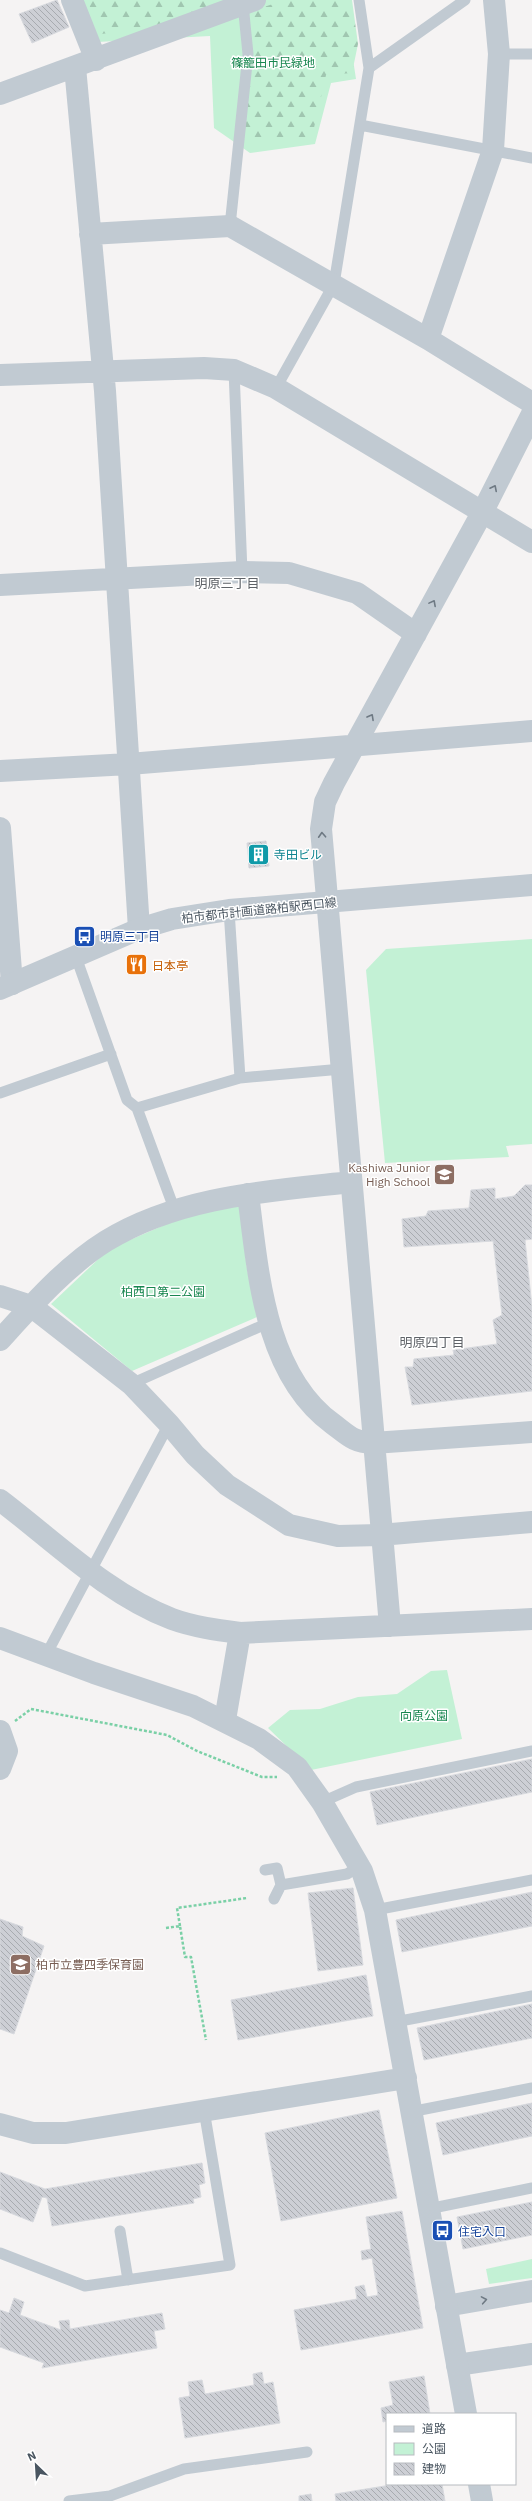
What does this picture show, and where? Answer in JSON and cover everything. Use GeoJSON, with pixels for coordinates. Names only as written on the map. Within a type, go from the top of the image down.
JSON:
{"type":"FeatureCollection","features":[{"type":"Feature","properties":{"kind":"street"},"geometry":{"type":"LineString","coordinates":[[72,0],[96,60]]}},
{"type":"Feature","properties":{"kind":"street"},"geometry":{"type":"LineString","coordinates":[[428,339],[493,150],[499,54],[494,0]]}},
{"type":"Feature","properties":{"kind":"street"},"geometry":{"type":"LineString","coordinates":[[0,94],[96,60],[249,2]]}},
{"type":"Feature","properties":{"kind":"street"},"geometry":{"type":"LineString","coordinates":[[75,67],[104,372],[139,929]]}},
{"type":"Feature","properties":{"kind":"street"},"geometry":{"type":"LineString","coordinates":[[90,234],[230,226],[428,339],[532,403]]}},
{"type":"Feature","properties":{"kind":"street"},"geometry":{"type":"LineString","coordinates":[[0,375],[204,368],[234,370],[276,388],[532,542]]}},
{"type":"Feature","properties":{"kind":"street"},"geometry":{"type":"LineString","coordinates":[[390,1626],[380,1535],[321,829],[325,802],[483,512],[532,414]]}},
{"type":"Feature","properties":{"kind":"street"},"geometry":{"type":"LineString","coordinates":[[0,584],[242,572],[289,573],[356,593],[416,634]]}},
{"type":"Feature","properties":{"kind":"street"},"geometry":{"type":"LineString","coordinates":[[0,771],[129,764],[532,731]]}},
{"type":"Feature","properties":{"kind":"street"},"geometry":{"type":"LineString","coordinates":[[0,828],[6,986]]}},
{"type":"Feature","properties":{"kind":"street","name":"柏市都市計画道路柏駅西口線"},"geometry":{"type":"LineString","coordinates":[[6,986],[139,929],[172,919],[229,910],[532,885]]}},
{"type":"Feature","properties":{"kind":"street"},"geometry":{"type":"LineString","coordinates":[[0,1340],[31,1306],[82,1258],[106,1241],[144,1222],[175,1211],[248,1194],[351,1182]]}},
{"type":"Feature","properties":{"kind":"street"},"geometry":{"type":"LineString","coordinates":[[248,1194],[257,1265],[268,1324],[296,1384],[324,1417],[358,1442],[373,1443],[532,1432]]}},
{"type":"Feature","properties":{"kind":"street"},"geometry":{"type":"LineString","coordinates":[[0,1296],[31,1306],[130,1384],[169,1424],[195,1455],[226,1485],[289,1525],[338,1536],[380,1535],[532,1522]]}},
{"type":"Feature","properties":{"kind":"street"},"geometry":{"type":"LineString","coordinates":[[0,1500],[90,1570],[132,1600],[172,1619],[206,1628],[240,1633],[532,1619]]}},
{"type":"Feature","properties":{"kind":"street"},"geometry":{"type":"LineString","coordinates":[[225,1720],[240,1633]]}},
{"type":"Feature","properties":{"kind":"street"},"geometry":{"type":"LineString","coordinates":[[0,1638],[94,1673],[164,1695],[225,1720],[259,1739],[297,1767],[322,1802],[360,1866],[375,1910],[406,2078],[410,2112],[466,2413]]}},
{"type":"Feature","properties":{"kind":"street"},"geometry":{"type":"LineString","coordinates":[[0,1769],[7,1751],[7,1726]]}},
{"type":"Feature","properties":{"kind":"street"},"geometry":{"type":"LineString","coordinates":[[0,2124],[33,2133],[59,2133],[406,2078]]}},
{"type":"Feature","properties":{"kind":"street"},"geometry":{"type":"LineString","coordinates":[[446,2306],[532,2292]]}},
{"type":"Feature","properties":{"kind":"street"},"geometry":{"type":"LineString","coordinates":[[457,2365],[532,2354]]}},
{"type":"Feature","properties":{"kind":"street"},"geometry":{"type":"LineString","coordinates":[[479,2485],[482,2501]]}},
{"type":"Feature","properties":{"kind":"lane"},"geometry":{"type":"LineString","coordinates":[[276,388],[334,284],[369,68],[359,0]]}},
{"type":"Feature","properties":{"kind":"lane"},"geometry":{"type":"LineString","coordinates":[[369,68],[465,0]]}},
{"type":"Feature","properties":{"kind":"lane"},"geometry":{"type":"LineString","coordinates":[[230,226],[248,54],[249,2]]}},
{"type":"Feature","properties":{"kind":"lane"},"geometry":{"type":"LineString","coordinates":[[499,54],[532,54]]}},
{"type":"Feature","properties":{"kind":"lane"},"geometry":{"type":"LineString","coordinates":[[360,125],[532,158]]}},
{"type":"Feature","properties":{"kind":"lane"},"geometry":{"type":"LineString","coordinates":[[234,370],[242,572]]}},
{"type":"Feature","properties":{"kind":"lane"},"geometry":{"type":"LineString","coordinates":[[229,910],[240,1078]]}},
{"type":"Feature","properties":{"kind":"lane"},"geometry":{"type":"LineString","coordinates":[[76,957],[127,1100],[137,1108],[175,1211]]}},
{"type":"Feature","properties":{"kind":"lane"},"geometry":{"type":"LineString","coordinates":[[0,1093],[111,1054]]}},
{"type":"Feature","properties":{"kind":"lane"},"geometry":{"type":"LineString","coordinates":[[137,1108],[240,1078],[342,1069]]}},
{"type":"Feature","properties":{"kind":"lane"},"geometry":{"type":"LineString","coordinates":[[130,1384],[268,1324]]}},
{"type":"Feature","properties":{"kind":"lane"},"geometry":{"type":"LineString","coordinates":[[46,1655],[169,1424]]}},
{"type":"Feature","properties":{"kind":"lane"},"geometry":{"type":"LineString","coordinates":[[322,1802],[356,1787],[532,1751]]}},
{"type":"Feature","properties":{"kind":"lane"},"geometry":{"type":"LineString","coordinates":[[281,1885],[347,1874],[360,1866]]}},
{"type":"Feature","properties":{"kind":"lane"},"geometry":{"type":"LineString","coordinates":[[265,1870],[277,1868],[281,1885],[274,1899]]}},
{"type":"Feature","properties":{"kind":"lane"},"geometry":{"type":"LineString","coordinates":[[375,1910],[532,1880]]}},
{"type":"Feature","properties":{"kind":"lane"},"geometry":{"type":"LineString","coordinates":[[395,2022],[532,1996]]}},
{"type":"Feature","properties":{"kind":"lane"},"geometry":{"type":"LineString","coordinates":[[410,2112],[532,2088]]}},
{"type":"Feature","properties":{"kind":"lane"},"geometry":{"type":"LineString","coordinates":[[0,2253],[85,2286],[230,2265],[204,2110]]}},
{"type":"Feature","properties":{"kind":"lane"},"geometry":{"type":"LineString","coordinates":[[428,2209],[532,2188]]}},
{"type":"Feature","properties":{"kind":"lane"},"geometry":{"type":"LineString","coordinates":[[120,2231],[128,2280]]}},
{"type":"Feature","properties":{"kind":"lane"},"geometry":{"type":"LineString","coordinates":[[69,2501],[110,2496],[184,2468],[308,2452]]}},
{"type":"Feature","properties":{"kind":"path"},"geometry":{"type":"LineString","coordinates":[[7,1726],[31,1709],[167,1735],[197,1751],[262,1777],[277,1777],[297,1767]]}},
{"type":"Feature","properties":{"kind":"path"},"geometry":{"type":"LineString","coordinates":[[206,2040],[191,1957],[185,1957],[177,1908],[247,1898]]}},
{"type":"Feature","properties":{"kind":"path"},"geometry":{"type":"LineString","coordinates":[[166,1928],[180,1926]]}},
{"type":"Feature","properties":{"kind":"green space","name":"篠籠田市民緑地"},"geometry":{"type":"Polygon","coordinates":[[[80,0],[344,0],[356,79],[331,83],[315,144],[250,153],[214,128],[210,36],[97,42],[80,0]]]}},
{"type":"Feature","properties":{"kind":"green space"},"geometry":{"type":"Polygon","coordinates":[[[87,0],[241,0],[174,25],[101,34],[87,0]]]}},
{"type":"Feature","properties":{"kind":"green space"},"geometry":{"type":"Polygon","coordinates":[[[285,0],[352,0],[358,44],[352,73],[326,75],[311,141],[259,139],[244,132],[251,67],[252,11],[285,0]]]}},
{"type":"Feature","properties":{"kind":"green space"},"geometry":{"type":"Polygon","coordinates":[[[532,939],[532,1144],[506,1146],[509,1157],[385,1163],[366,970],[386,949],[532,939]]]}},
{"type":"Feature","properties":{"kind":"green space","name":"柏西口第二公園"},"geometry":{"type":"Polygon","coordinates":[[[239,1203],[247,1269],[257,1317],[132,1371],[51,1304],[109,1249],[176,1220],[239,1203]]]}},
{"type":"Feature","properties":{"kind":"green space","name":"向原公園"},"geometry":{"type":"Polygon","coordinates":[[[447,1670],[462,1739],[311,1770],[268,1728],[290,1710],[320,1709],[358,1697],[397,1694],[431,1671],[447,1670]]]}},
{"type":"Feature","properties":{"kind":"green space"},"geometry":{"type":"Polygon","coordinates":[[[532,2259],[532,2278],[489,2284],[486,2269],[532,2259]]]}},
{"type":"Feature","properties":{"kind":"building"},"geometry":{"type":"Polygon","coordinates":[[[57,0],[69,27],[32,43],[19,14],[57,0]]]}},
{"type":"Feature","properties":{"kind":"building","name":"寺田ビル"},"geometry":{"type":"Polygon","coordinates":[[[266,841],[269,866],[249,868],[247,843],[266,841]]]}},
{"type":"Feature","properties":{"kind":"building"},"geometry":{"type":"Polygon","coordinates":[[[525,1185],[532,1185],[532,1239],[525,1240],[532,1307],[532,1391],[412,1405],[405,1367],[413,1367],[414,1359],[454,1355],[453,1350],[497,1344],[493,1320],[502,1315],[493,1241],[404,1247],[402,1219],[426,1216],[428,1211],[469,1208],[471,1190],[495,1188],[495,1199],[514,1196],[525,1185]]]}},
{"type":"Feature","properties":{"kind":"building"},"geometry":{"type":"Polygon","coordinates":[[[532,1759],[532,1792],[377,1825],[370,1792],[532,1759]]]}},
{"type":"Feature","properties":{"kind":"building"},"geometry":{"type":"Polygon","coordinates":[[[353,1888],[363,1965],[318,1971],[308,1893],[353,1888]]]}},
{"type":"Feature","properties":{"kind":"building"},"geometry":{"type":"Polygon","coordinates":[[[532,1892],[532,1926],[402,1952],[396,1920],[532,1892]]]}},
{"type":"Feature","properties":{"kind":"building"},"geometry":{"type":"Polygon","coordinates":[[[0,1919],[23,1927],[22,1936],[44,1946],[14,2034],[0,2029],[0,1919]]]}},
{"type":"Feature","properties":{"kind":"building"},"geometry":{"type":"Polygon","coordinates":[[[366,1975],[373,2016],[238,2040],[231,2000],[366,1975]]]}},
{"type":"Feature","properties":{"kind":"building"},"geometry":{"type":"Polygon","coordinates":[[[532,2004],[532,2038],[424,2060],[417,2028],[532,2004]]]}},
{"type":"Feature","properties":{"kind":"building"},"geometry":{"type":"Polygon","coordinates":[[[532,2103],[532,2136],[443,2155],[436,2123],[532,2103]]]}},
{"type":"Feature","properties":{"kind":"building"},"geometry":{"type":"Polygon","coordinates":[[[379,2110],[397,2198],[281,2221],[265,2133],[379,2110]]]}},
{"type":"Feature","properties":{"kind":"building"},"geometry":{"type":"Polygon","coordinates":[[[202,2163],[205,2183],[199,2185],[201,2197],[193,2199],[194,2203],[52,2226],[47,2198],[42,2197],[33,2222],[0,2209],[0,2172],[45,2189],[202,2163]]]}},
{"type":"Feature","properties":{"kind":"building"},"geometry":{"type":"Polygon","coordinates":[[[532,2202],[532,2235],[463,2249],[457,2217],[532,2202]]]}},
{"type":"Feature","properties":{"kind":"building"},"geometry":{"type":"Polygon","coordinates":[[[402,2211],[423,2328],[301,2350],[294,2310],[357,2299],[355,2287],[364,2285],[367,2297],[378,2295],[372,2258],[362,2260],[361,2251],[371,2249],[366,2217],[402,2211]]]}},
{"type":"Feature","properties":{"kind":"building"},"geometry":{"type":"Polygon","coordinates":[[[14,2298],[24,2302],[20,2315],[61,2330],[59,2321],[69,2320],[70,2329],[162,2313],[165,2329],[154,2331],[157,2348],[42,2368],[44,2363],[0,2347],[0,2310],[9,2313],[14,2298]]]}},
{"type":"Feature","properties":{"kind":"building"},"geometry":{"type":"Polygon","coordinates":[[[262,2372],[264,2384],[273,2382],[280,2423],[185,2438],[179,2398],[190,2396],[188,2382],[202,2380],[205,2394],[254,2385],[253,2374],[262,2372]]]}},
{"type":"Feature","properties":{"kind":"building"},"geometry":{"type":"Polygon","coordinates":[[[424,2376],[430,2413],[386,2413],[386,2421],[383,2422],[381,2408],[393,2405],[389,2382],[424,2376]]]}},
{"type":"Feature","properties":{"kind":"building"},"geometry":{"type":"Polygon","coordinates":[[[391,2485],[442,2485],[445,2501],[336,2501],[335,2494],[391,2485]]]}},
{"type":"Feature","properties":{"kind":"building"},"geometry":{"type":"Polygon","coordinates":[[[311,2494],[312,2501],[299,2501],[299,2496],[311,2494]]]}},
{"type":"Feature","properties":{"kind":"place","name":"寺田ビル"},"geometry":{"type":"Point","coordinates":[258,854]}},
{"type":"Feature","properties":{"kind":"place","name":"明原三丁目"},"geometry":{"type":"Point","coordinates":[85,936]}},
{"type":"Feature","properties":{"kind":"place","name":"日本亭"},"geometry":{"type":"Point","coordinates":[136,965]}},
{"type":"Feature","properties":{"kind":"place","name":"Kashiwa Junior High School"},"geometry":{"type":"Point","coordinates":[445,1174]}},
{"type":"Feature","properties":{"kind":"place","name":"柏市立豊四季保育園"},"geometry":{"type":"Point","coordinates":[21,1964]}},
{"type":"Feature","properties":{"kind":"place","name":"住宅入口"},"geometry":{"type":"Point","coordinates":[442,2231]}},
{"type":"Feature","properties":{"kind":"district","name":"明原三丁目"},"geometry":{"type":"Point","coordinates":[227,583]}},
{"type":"Feature","properties":{"kind":"district","name":"明原四丁目"},"geometry":{"type":"Point","coordinates":[432,1342]}}]}
